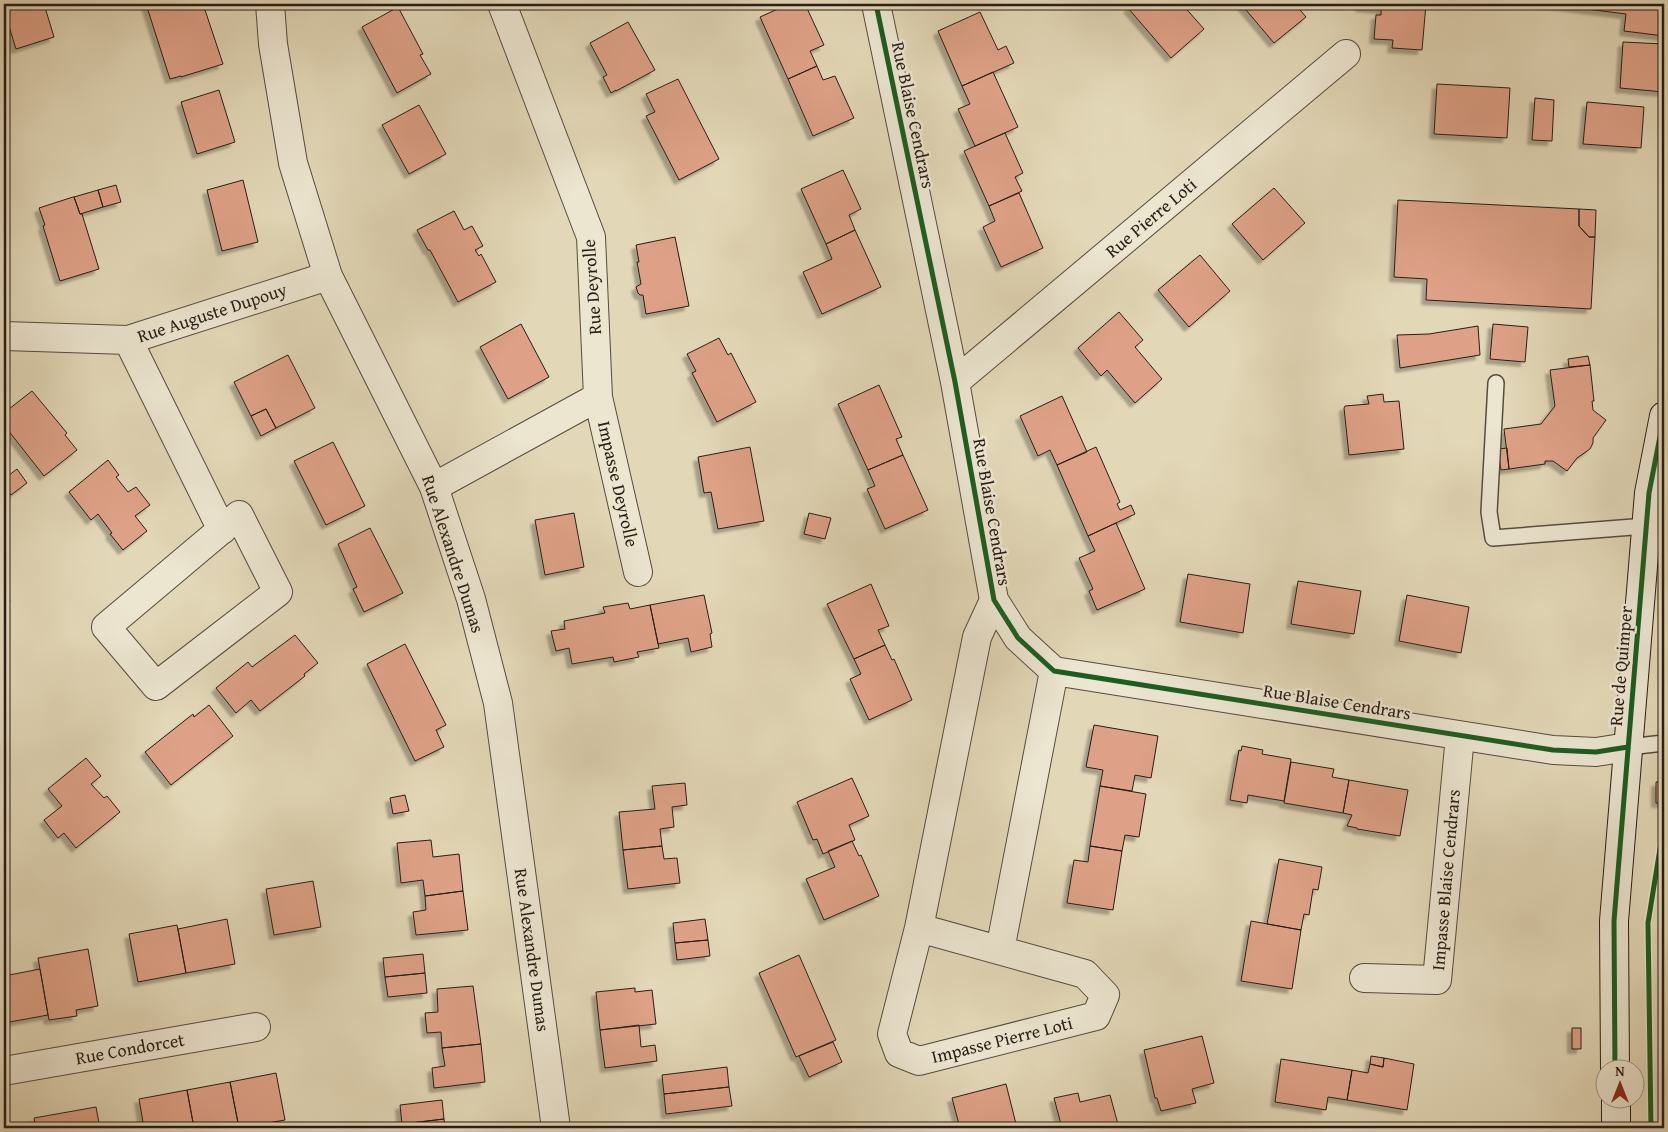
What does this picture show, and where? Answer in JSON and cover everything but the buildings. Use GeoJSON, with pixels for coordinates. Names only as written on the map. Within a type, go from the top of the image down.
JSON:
{"type":"FeatureCollection","features":[{"type":"Feature","properties":{"kind":"street","name":"Rue Alexandre Dumas"},"geometry":{"type":"LineString","coordinates":[[270,4],[273,44],[293,163],[328,276],[434,487],[471,600],[498,704],[556,1128]]}},
{"type":"Feature","properties":{"kind":"street","name":"Rue Deyrolle"},"geometry":{"type":"LineString","coordinates":[[503,4],[591,238],[598,397]]}},
{"type":"Feature","properties":{"kind":"street","name":"Rue Blaise Cendrars"},"geometry":{"type":"LineString","coordinates":[[876,4],[955,382],[994,600],[1018,638],[1054,671],[1553,750],[1596,752],[1628,747]]}},
{"type":"Feature","properties":{"kind":"street","name":"Rue Pierre Loti"},"geometry":{"type":"LineString","coordinates":[[955,382],[1346,54]]}},
{"type":"Feature","properties":{"kind":"street","name":"Rue Auguste Dupouy"},"geometry":{"type":"LineString","coordinates":[[222,530],[128,340],[328,276]]}},
{"type":"Feature","properties":{"kind":"street"},"geometry":{"type":"LineString","coordinates":[[4,336],[128,340]]}},
{"type":"Feature","properties":{"kind":"street"},"geometry":{"type":"LineString","coordinates":[[434,487],[598,397]]}},
{"type":"Feature","properties":{"kind":"street","name":"Impasse Deyrolle"},"geometry":{"type":"LineString","coordinates":[[598,397],[638,572]]}},
{"type":"Feature","properties":{"kind":"street","name":"Rue de Quimper"},"geometry":{"type":"LineString","coordinates":[[1615,1060],[1614,921],[1649,493],[1664,416]]}},
{"type":"Feature","properties":{"kind":"street"},"geometry":{"type":"LineString","coordinates":[[239,516],[278,592],[156,686],[106,628],[222,530],[239,516]]}},
{"type":"Feature","properties":{"kind":"street","name":"Impasse Pierre Loti"},"geometry":{"type":"LineString","coordinates":[[918,928],[1085,974],[1105,995],[1096,1016],[919,1061],[899,1053],[892,1034],[918,928],[977,637],[994,600]]}},
{"type":"Feature","properties":{"kind":"street"},"geometry":{"type":"LineString","coordinates":[[1000,950],[1054,671]]}},
{"type":"Feature","properties":{"kind":"street","name":"Impasse Blaise Cendrars"},"geometry":{"type":"LineString","coordinates":[[1364,978],[1437,980],[1460,736]]}},
{"type":"Feature","properties":{"kind":"street","name":"Rue Condorcet"},"geometry":{"type":"LineString","coordinates":[[4,1071],[256,1027]]}},
{"type":"Feature","properties":{"kind":"street"},"geometry":{"type":"LineString","coordinates":[[1616,1110],[1616,1128]]}},
{"type":"Feature","properties":{"kind":"lane"},"geometry":{"type":"LineString","coordinates":[[1496,384],[1488,512],[1494,538],[1646,526]]}},
{"type":"Feature","properties":{"kind":"lane"},"geometry":{"type":"LineString","coordinates":[[1628,747],[1664,743]]}},
{"type":"Feature","properties":{"kind":"cycle path"},"geometry":{"type":"LineString","coordinates":[[876,4],[955,382],[994,600],[1018,638],[1054,671],[1553,750],[1596,752],[1628,747]]}},
{"type":"Feature","properties":{"kind":"cycle path"},"geometry":{"type":"LineString","coordinates":[[1615,1060],[1614,921],[1649,493],[1664,416]]}},
{"type":"Feature","properties":{"kind":"cycle path"},"geometry":{"type":"LineString","coordinates":[[1651,1128],[1648,923],[1664,824]]}}]}
